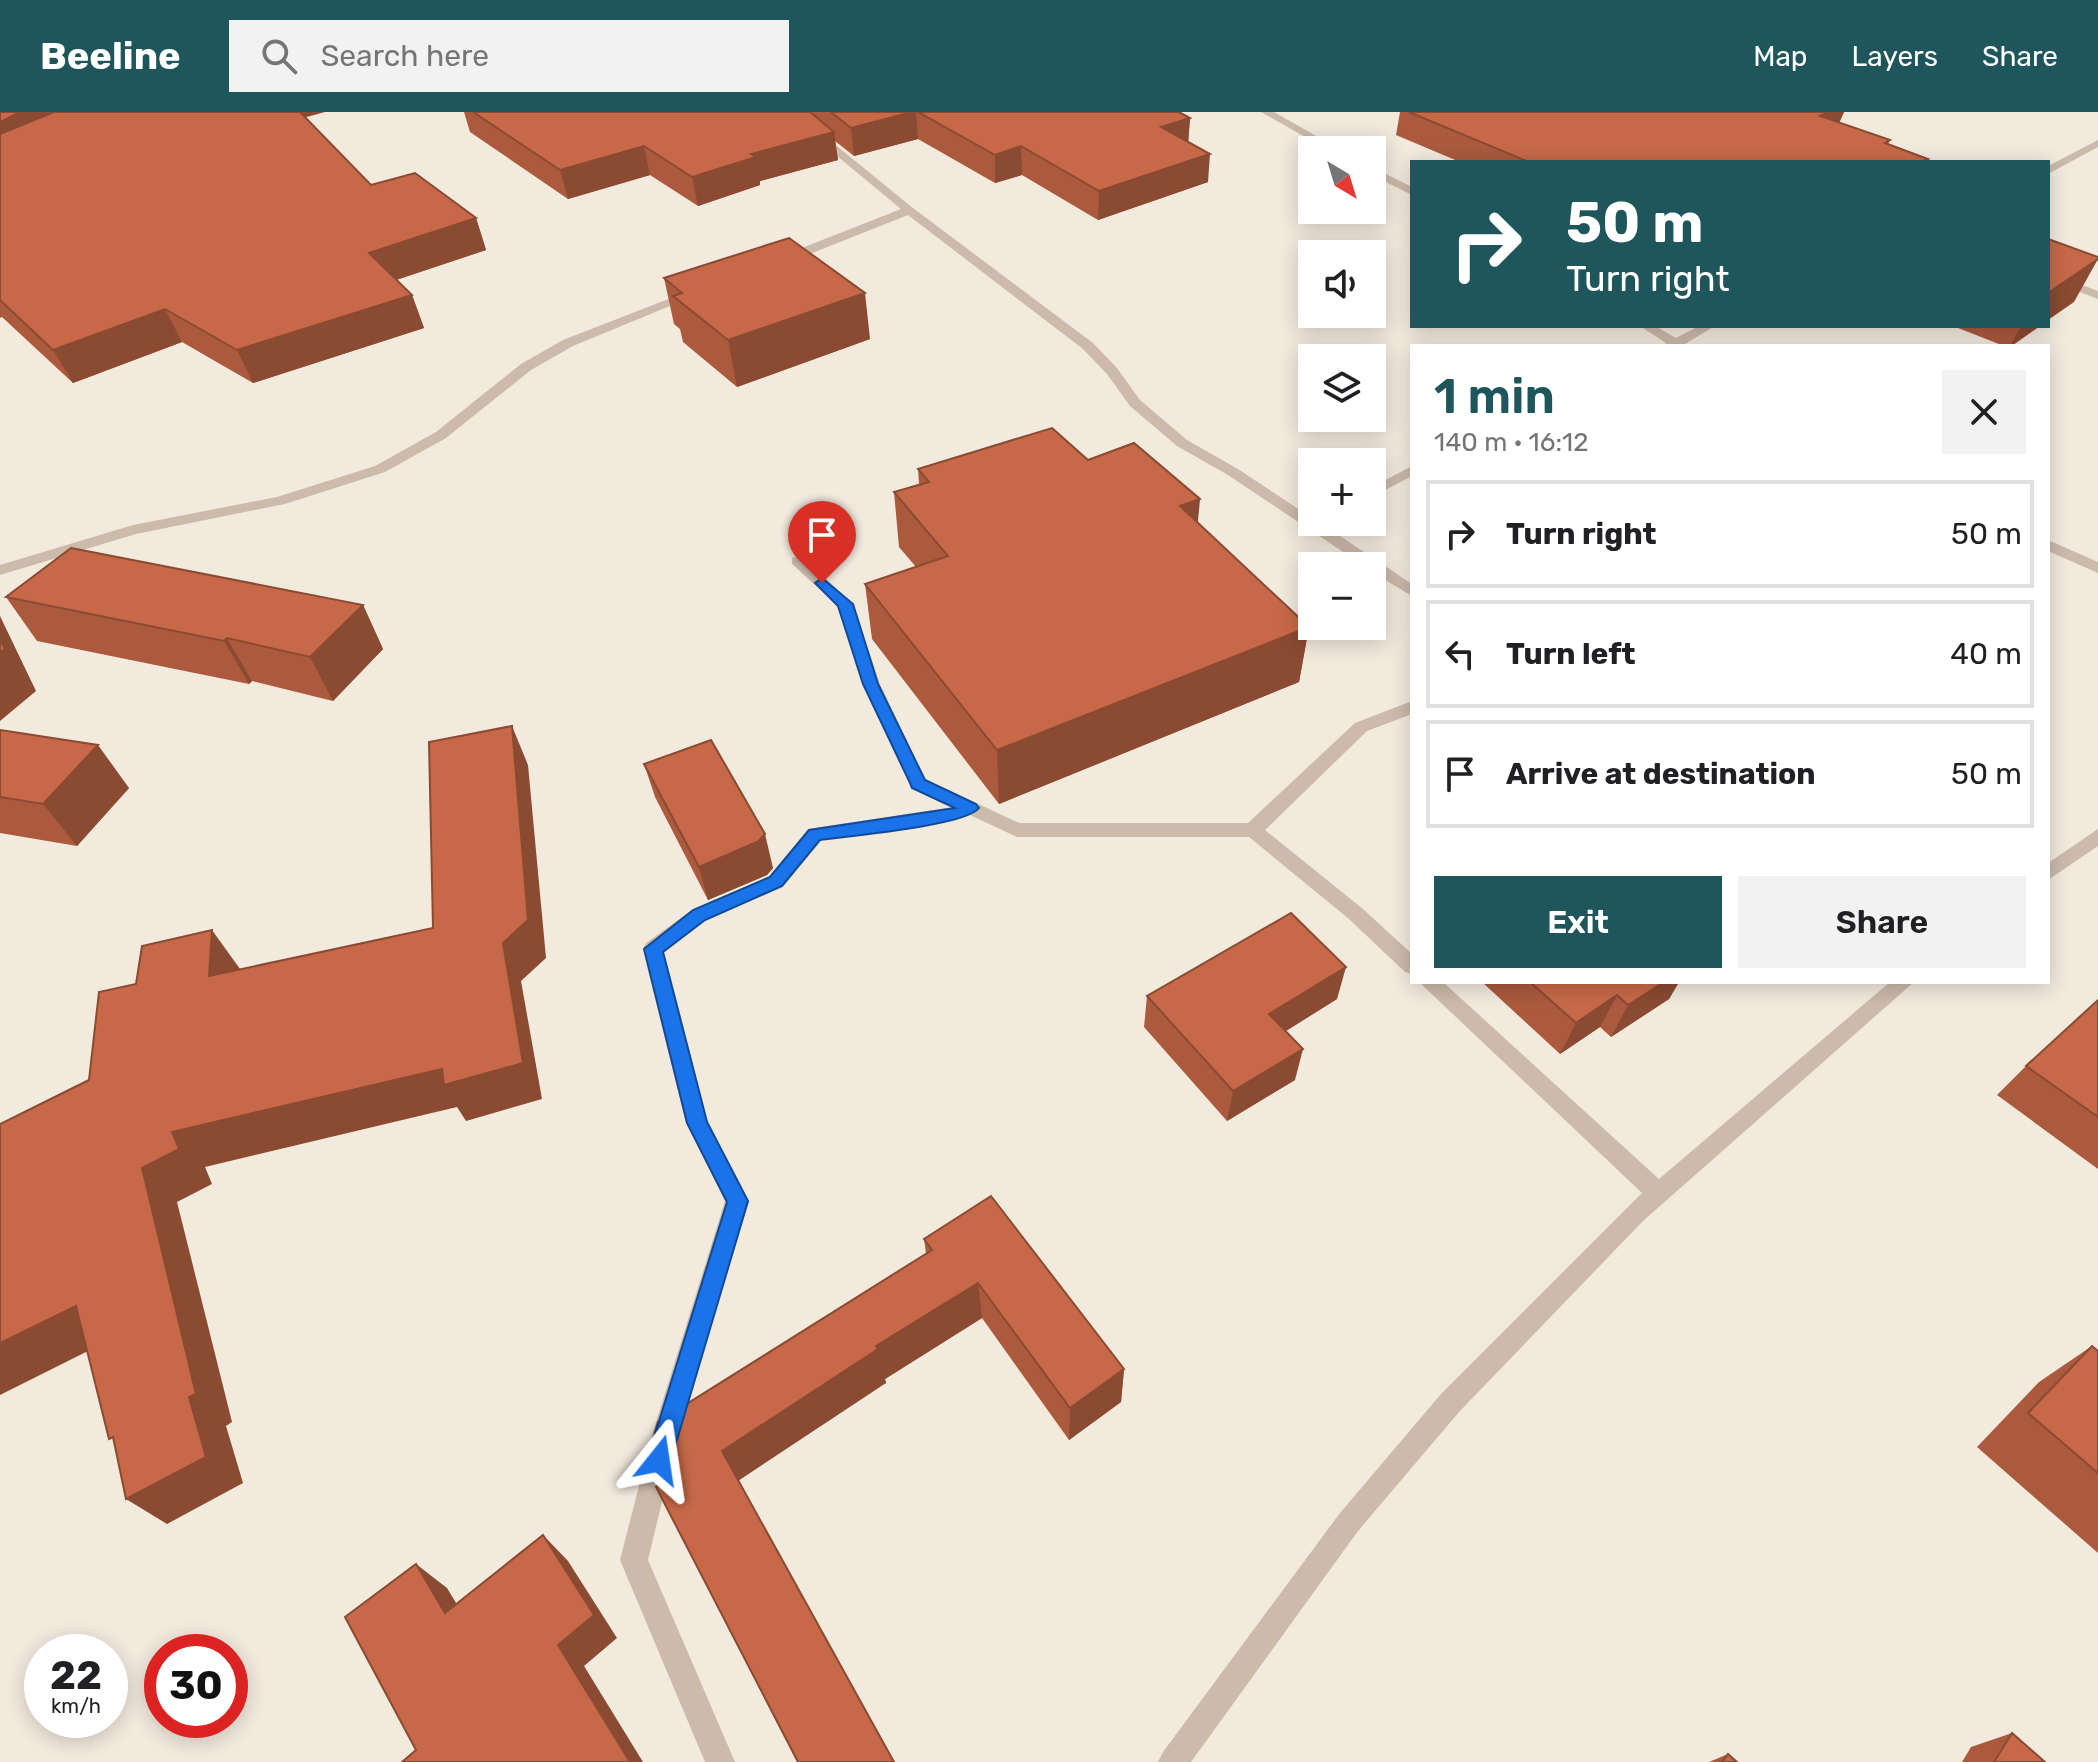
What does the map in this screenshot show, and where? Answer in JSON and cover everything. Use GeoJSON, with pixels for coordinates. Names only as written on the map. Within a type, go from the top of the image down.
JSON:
{"type":"FeatureCollection","features":[{"type":"Feature","properties":{"kind":"street"},"geometry":{"type":"LineString","coordinates":[[789,112],[909,210],[1088,346],[1112,371],[1135,403],[1182,443],[1298,512]]}},
{"type":"Feature","properties":{"kind":"street"},"geometry":{"type":"LineString","coordinates":[[1266,112],[1310,136]]}},
{"type":"Feature","properties":{"kind":"street"},"geometry":{"type":"LineString","coordinates":[[2050,170],[2098,143]]}},
{"type":"Feature","properties":{"kind":"street"},"geometry":{"type":"LineString","coordinates":[[1386,178],[1410,191]]}},
{"type":"Feature","properties":{"kind":"street"},"geometry":{"type":"LineString","coordinates":[[765,267],[909,210]]}},
{"type":"Feature","properties":{"kind":"street"},"geometry":{"type":"LineString","coordinates":[[2050,277],[2098,295]]}},
{"type":"Feature","properties":{"kind":"street"},"geometry":{"type":"LineString","coordinates":[[0,570],[133,530],[280,501],[380,469],[441,435],[526,367],[568,343],[708,289]]}},
{"type":"Feature","properties":{"kind":"street"},"geometry":{"type":"LineString","coordinates":[[1649,328],[1673,344]]}},
{"type":"Feature","properties":{"kind":"street"},"geometry":{"type":"LineString","coordinates":[[1677,344],[1705,328]]}},
{"type":"Feature","properties":{"kind":"street"},"geometry":{"type":"LineString","coordinates":[[1386,485],[1410,471]]}},
{"type":"Feature","properties":{"kind":"street"},"geometry":{"type":"LineString","coordinates":[[1335,536],[1410,590]]}},
{"type":"Feature","properties":{"kind":"street"},"geometry":{"type":"LineString","coordinates":[[2050,546],[2098,568]]}},
{"type":"Feature","properties":{"kind":"street"},"geometry":{"type":"LineString","coordinates":[[798,561],[845,604],[871,684],[918,783],[1017,830],[1253,830],[1356,914],[1410,964]]}},
{"type":"Feature","properties":{"kind":"street"},"geometry":{"type":"LineString","coordinates":[[1253,830],[1361,727],[1410,708]]}},
{"type":"Feature","properties":{"kind":"street"},"geometry":{"type":"LineString","coordinates":[[720,1762],[634,1560],[665,1435],[737,1201],[697,1123],[653,949],[699,915],[776,882],[815,834],[955,814],[970,808]]}},
{"type":"Feature","properties":{"kind":"street"},"geometry":{"type":"LineString","coordinates":[[2050,872],[2098,836]]}},
{"type":"Feature","properties":{"kind":"street"},"geometry":{"type":"LineString","coordinates":[[1431,984],[1658,1193]]}},
{"type":"Feature","properties":{"kind":"street"},"geometry":{"type":"LineString","coordinates":[[1173,1762],[1349,1522],[1450,1403],[1576,1271],[1658,1193],[1902,984]]}},
{"type":"Feature","properties":{"kind":"building"},"geometry":{"type":"Polygon","coordinates":[[[0,112],[20,112],[0,122],[0,112]]]}},
{"type":"Feature","properties":{"kind":"building"},"geometry":{"type":"Polygon","coordinates":[[[54,112],[300,112],[371,185],[415,173],[476,218],[369,253],[412,295],[237,350],[165,309],[53,350],[0,300],[0,134],[54,112]]]}},
{"type":"Feature","properties":{"kind":"building"},"geometry":{"type":"Polygon","coordinates":[[[473,112],[810,112],[834,132],[751,154],[756,157],[692,177],[644,146],[560,170],[473,112]]]}},
{"type":"Feature","properties":{"kind":"building"},"geometry":{"type":"Polygon","coordinates":[[[831,112],[912,112],[851,128],[831,112]]]}},
{"type":"Feature","properties":{"kind":"building"},"geometry":{"type":"Polygon","coordinates":[[[918,112],[1179,112],[1190,118],[1161,127],[1210,154],[1099,191],[1021,146],[995,155],[918,112]]]}},
{"type":"Feature","properties":{"kind":"building"},"geometry":{"type":"Polygon","coordinates":[[[1409,112],[1829,112],[1820,116],[1890,140],[1885,143],[1928,159],[1926,160],[1524,160],[1409,112]]]}},
{"type":"Feature","properties":{"kind":"building"},"geometry":{"type":"Polygon","coordinates":[[[789,238],[865,293],[728,340],[673,296],[682,293],[664,278],[789,238]]]}},
{"type":"Feature","properties":{"kind":"building"},"geometry":{"type":"Polygon","coordinates":[[[2050,240],[2098,259],[2050,292],[2050,240]]]}},
{"type":"Feature","properties":{"kind":"building"},"geometry":{"type":"Polygon","coordinates":[[[1052,428],[1088,460],[1134,443],[1200,499],[1180,506],[1298,617],[1298,631],[997,750],[865,584],[948,556],[894,492],[929,482],[918,469],[1052,428]]]}},
{"type":"Feature","properties":{"kind":"building"},"geometry":{"type":"Polygon","coordinates":[[[71,548],[363,605],[310,657],[227,638],[224,641],[6,597],[71,548]]]}},
{"type":"Feature","properties":{"kind":"building"},"geometry":{"type":"Polygon","coordinates":[[[512,726],[528,920],[503,943],[523,1063],[444,1085],[442,1069],[172,1132],[179,1149],[142,1168],[196,1394],[189,1397],[206,1457],[126,1499],[113,1437],[109,1439],[76,1306],[0,1343],[0,1124],[89,1080],[99,992],[136,984],[142,946],[212,930],[209,976],[433,928],[429,742],[512,726]]]}},
{"type":"Feature","properties":{"kind":"building"},"geometry":{"type":"Polygon","coordinates":[[[0,730],[98,745],[43,804],[0,797],[0,730]]]}},
{"type":"Feature","properties":{"kind":"building"},"geometry":{"type":"Polygon","coordinates":[[[711,740],[765,834],[759,841],[699,867],[644,764],[711,740]]]}},
{"type":"Feature","properties":{"kind":"building"},"geometry":{"type":"Polygon","coordinates":[[[1291,913],[1346,967],[1269,1014],[1303,1049],[1233,1091],[1147,996],[1291,913]]]}},
{"type":"Feature","properties":{"kind":"building"},"geometry":{"type":"Polygon","coordinates":[[[1532,984],[1661,984],[1628,1005],[1617,995],[1576,1023],[1532,984]]]}},
{"type":"Feature","properties":{"kind":"building"},"geometry":{"type":"Polygon","coordinates":[[[2098,1000],[2098,1117],[2026,1066],[2098,1000]]]}},
{"type":"Feature","properties":{"kind":"building"},"geometry":{"type":"Polygon","coordinates":[[[991,1196],[1124,1369],[1070,1408],[978,1283],[876,1346],[878,1349],[722,1451],[894,1762],[798,1762],[656,1487],[673,1477],[653,1439],[658,1422],[932,1250],[924,1239],[991,1196]]]}},
{"type":"Feature","properties":{"kind":"building"},"geometry":{"type":"Polygon","coordinates":[[[2092,1346],[2098,1351],[2098,1473],[2028,1413],[2092,1346]]]}},
{"type":"Feature","properties":{"kind":"building"},"geometry":{"type":"Polygon","coordinates":[[[543,1535],[594,1615],[558,1645],[630,1762],[402,1762],[416,1750],[345,1617],[416,1564],[445,1613],[543,1535]]]}},
{"type":"Feature","properties":{"kind":"building"},"geometry":{"type":"Polygon","coordinates":[[[2012,1733],[2045,1762],[1994,1762],[2012,1733]]]}},
{"type":"Feature","properties":{"kind":"building"},"geometry":{"type":"Polygon","coordinates":[[[1728,1754],[1737,1762],[1722,1762],[1728,1754]]]}},
{"type":"Feature","properties":{"kind":"route"},"geometry":{"type":"LineString","coordinates":[[659,1460],[737,1201],[697,1123],[653,949],[699,915],[776,882],[815,834],[955,814],[970,808],[918,783],[871,684],[845,604],[822,583]]}}]}
